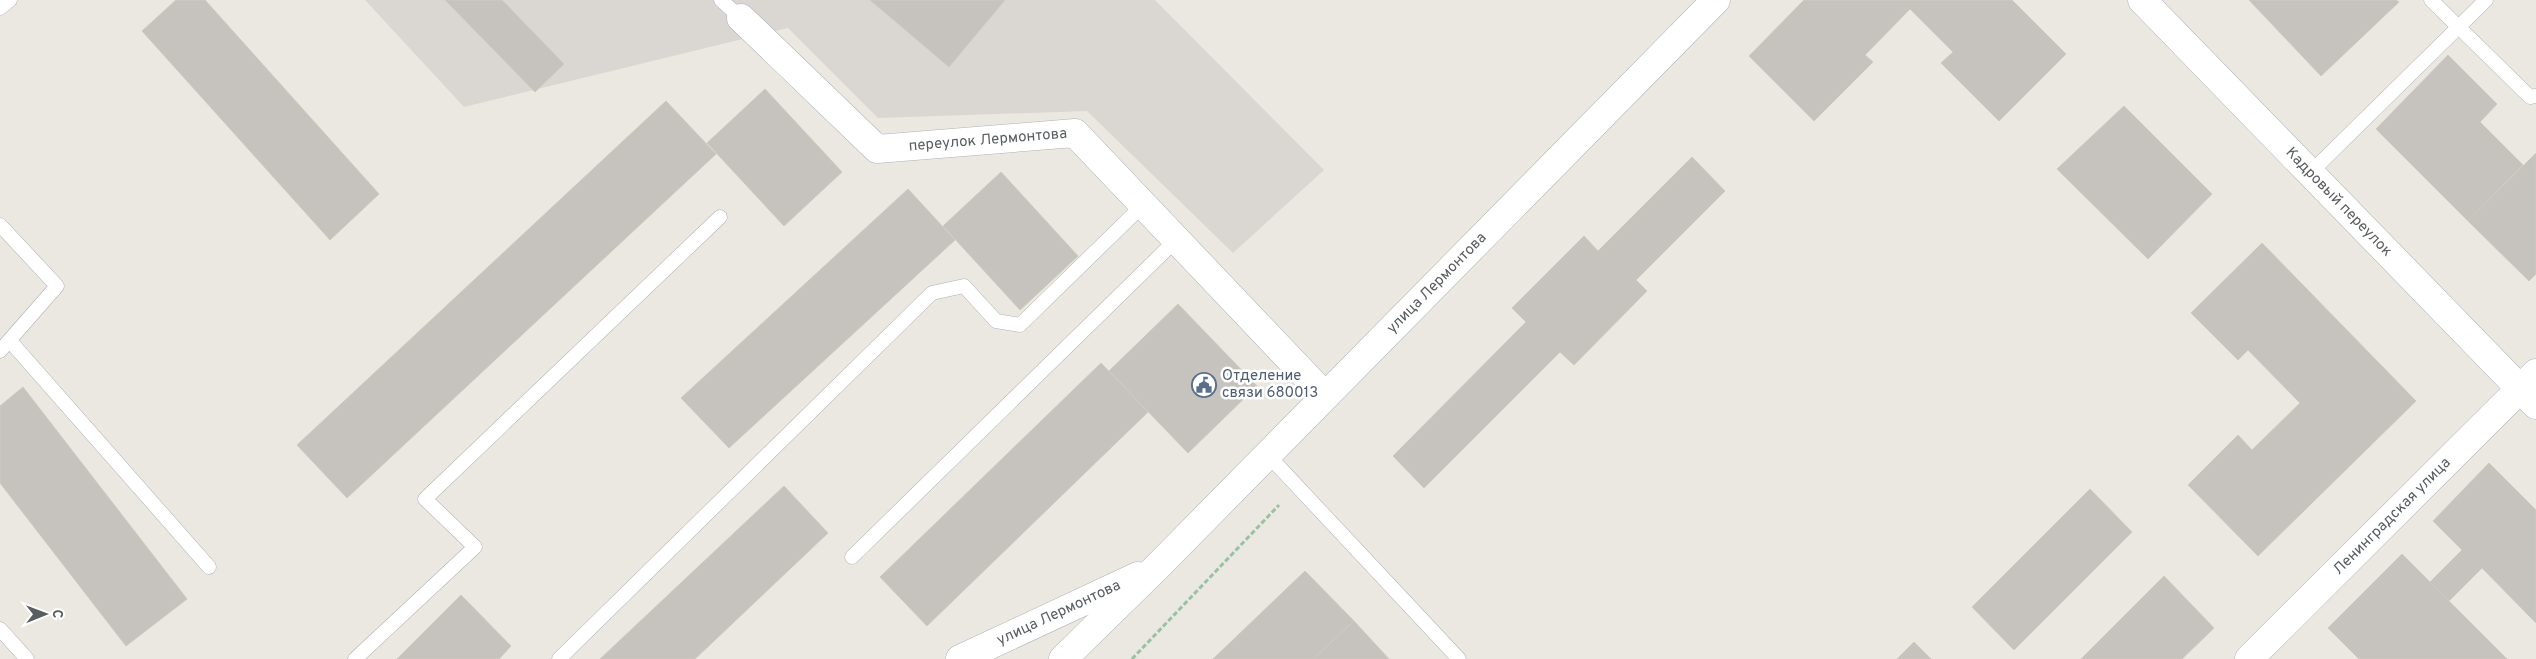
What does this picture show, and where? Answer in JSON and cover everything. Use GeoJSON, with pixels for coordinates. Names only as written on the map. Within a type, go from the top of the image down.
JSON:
{"type":"FeatureCollection","features":[{"type":"Feature","properties":{"kind":"street","name":"улица Лермонтова"},"geometry":{"type":"LineString","coordinates":[[1063,659],[1268,455],[1716,0]]}},
{"type":"Feature","properties":{"kind":"street","name":"Кадровый переулок"},"geometry":{"type":"LineString","coordinates":[[2142,0],[2310,173],[2530,389]]}},
{"type":"Feature","properties":{"kind":"street","name":"переулок Лермонтова"},"geometry":{"type":"LineString","coordinates":[[741,18],[877,149],[1075,134],[1326,396]]}},
{"type":"Feature","properties":{"kind":"street","name":"Ленинградская улица"},"geometry":{"type":"LineString","coordinates":[[2249,659],[2530,389]]}},
{"type":"Feature","properties":{"kind":"street","name":"улица Лермонтова"},"geometry":{"type":"LineString","coordinates":[[960,659],[1157,566]]}},
{"type":"Feature","properties":{"kind":"lane"},"geometry":{"type":"LineString","coordinates":[[0,8],[10,0]]}},
{"type":"Feature","properties":{"kind":"lane"},"geometry":{"type":"LineString","coordinates":[[721,0],[741,18]]}},
{"type":"Feature","properties":{"kind":"lane"},"geometry":{"type":"LineString","coordinates":[[2431,0],[2530,97],[2536,96]]}},
{"type":"Feature","properties":{"kind":"lane"},"geometry":{"type":"LineString","coordinates":[[2310,173],[2486,0]]}},
{"type":"Feature","properties":{"kind":"lane"},"geometry":{"type":"LineString","coordinates":[[559,659],[932,292],[964,286],[996,321],[1020,325],[1143,205]]}},
{"type":"Feature","properties":{"kind":"lane"},"geometry":{"type":"LineString","coordinates":[[356,659],[475,547],[425,499],[720,217]]}},
{"type":"Feature","properties":{"kind":"lane"},"geometry":{"type":"LineString","coordinates":[[0,225],[57,286],[0,351]]}},
{"type":"Feature","properties":{"kind":"lane"},"geometry":{"type":"LineString","coordinates":[[852,557],[1176,240]]}},
{"type":"Feature","properties":{"kind":"lane"},"geometry":{"type":"LineString","coordinates":[[10,341],[209,567]]}},
{"type":"Feature","properties":{"kind":"lane"},"geometry":{"type":"LineString","coordinates":[[1268,455],[1459,659]]}},
{"type":"Feature","properties":{"kind":"lane"},"geometry":{"type":"LineString","coordinates":[[0,629],[27,659]]}},
{"type":"Feature","properties":{"kind":"path"},"geometry":{"type":"LineString","coordinates":[[1132,659],[1297,487]]}},
{"type":"Feature","properties":{"kind":"shaded area"},"geometry":{"type":"Polygon","coordinates":[[[365,0],[1155,0],[1324,170],[1233,253],[1087,111],[878,118],[788,28],[464,107],[365,0]]]}},
{"type":"Feature","properties":{"kind":"building"},"geometry":{"type":"Polygon","coordinates":[[[176,0],[205,0],[379,194],[330,240],[142,31],[176,0]]]}},
{"type":"Feature","properties":{"kind":"building"},"geometry":{"type":"Polygon","coordinates":[[[445,0],[502,0],[564,64],[535,92],[445,0]]]}},
{"type":"Feature","properties":{"kind":"building"},"geometry":{"type":"Polygon","coordinates":[[[870,0],[1005,0],[949,67],[870,0]]]}},
{"type":"Feature","properties":{"kind":"building"},"geometry":{"type":"Polygon","coordinates":[[[1804,0],[2012,0],[2066,54],[1999,121],[1941,63],[1953,52],[1910,9],[1865,55],[1873,62],[1814,121],[1749,56],[1804,0]]]}},
{"type":"Feature","properties":{"kind":"building"},"geometry":{"type":"Polygon","coordinates":[[[2249,0],[2396,0],[2399,2],[2321,76],[2249,0]]]}},
{"type":"Feature","properties":{"kind":"building"},"geometry":{"type":"Polygon","coordinates":[[[2448,55],[2497,104],[2480,122],[2523,165],[2468,221],[2376,129],[2448,55]]]}},
{"type":"Feature","properties":{"kind":"building"},"geometry":{"type":"Polygon","coordinates":[[[765,89],[842,172],[784,226],[707,143],[765,89]]]}},
{"type":"Feature","properties":{"kind":"building"},"geometry":{"type":"Polygon","coordinates":[[[666,101],[716,154],[347,498],[297,445],[666,101]]]}},
{"type":"Feature","properties":{"kind":"building"},"geometry":{"type":"Polygon","coordinates":[[[2124,106],[2212,194],[2148,259],[2057,169],[2124,106]]]}},
{"type":"Feature","properties":{"kind":"building"},"geometry":{"type":"Polygon","coordinates":[[[2536,153],[2536,274],[2529,281],[2468,221],[2536,153]]]}},
{"type":"Feature","properties":{"kind":"building"},"geometry":{"type":"Polygon","coordinates":[[[1692,157],[1725,191],[1636,280],[1647,291],[1574,365],[1560,352],[1424,488],[1393,456],[1526,322],[1512,308],[1584,236],[1598,251],[1692,157]]]}},
{"type":"Feature","properties":{"kind":"building"},"geometry":{"type":"Polygon","coordinates":[[[1001,172],[1078,256],[1020,310],[943,226],[1001,172]]]}},
{"type":"Feature","properties":{"kind":"building"},"geometry":{"type":"Polygon","coordinates":[[[908,189],[955,240],[729,448],[681,398],[908,189]]]}},
{"type":"Feature","properties":{"kind":"building"},"geometry":{"type":"Polygon","coordinates":[[[2262,243],[2416,401],[2258,556],[2188,485],[2238,435],[2252,450],[2300,403],[2248,350],[2238,360],[2191,313],[2262,243]]]}},
{"type":"Feature","properties":{"kind":"building"},"geometry":{"type":"Polygon","coordinates":[[[1178,304],[1257,386],[1188,453],[1109,371],[1178,304]]]}},
{"type":"Feature","properties":{"kind":"building"},"geometry":{"type":"Polygon","coordinates":[[[1101,363],[1148,412],[927,626],[880,577],[1101,363]]]}},
{"type":"Feature","properties":{"kind":"building"},"geometry":{"type":"Polygon","coordinates":[[[23,387],[187,599],[126,646],[0,483],[0,406],[23,387]]]}},
{"type":"Feature","properties":{"kind":"building"},"geometry":{"type":"Polygon","coordinates":[[[2489,463],[2536,510],[2536,623],[2482,568],[2449,601],[2430,582],[2462,550],[2433,521],[2489,463]]]}},
{"type":"Feature","properties":{"kind":"building"},"geometry":{"type":"Polygon","coordinates":[[[784,486],[828,533],[695,659],[600,659],[784,486]]]}},
{"type":"Feature","properties":{"kind":"building"},"geometry":{"type":"Polygon","coordinates":[[[2090,489],[2132,532],[2014,650],[1972,607],[2090,489]]]}},
{"type":"Feature","properties":{"kind":"building"},"geometry":{"type":"Polygon","coordinates":[[[2402,554],[2507,659],[2359,659],[2328,628],[2402,554]]]}},
{"type":"Feature","properties":{"kind":"building"},"geometry":{"type":"Polygon","coordinates":[[[1305,571],[1354,621],[1313,659],[1213,659],[1305,571]]]}},
{"type":"Feature","properties":{"kind":"building"},"geometry":{"type":"Polygon","coordinates":[[[2164,576],[2214,628],[2182,659],[2081,659],[2164,576]]]}},
{"type":"Feature","properties":{"kind":"building"},"geometry":{"type":"Polygon","coordinates":[[[461,595],[511,646],[499,659],[397,659],[461,595]]]}},
{"type":"Feature","properties":{"kind":"building"},"geometry":{"type":"Polygon","coordinates":[[[1354,621],[1389,659],[1313,659],[1354,621]]]}},
{"type":"Feature","properties":{"kind":"building"},"geometry":{"type":"Polygon","coordinates":[[[1914,642],[1931,659],[1897,659],[1914,642]]]}},
{"type":"Feature","properties":{"kind":"place","name":"Отделение связи 680013"},"geometry":{"type":"Point","coordinates":[1204,385]}}]}
